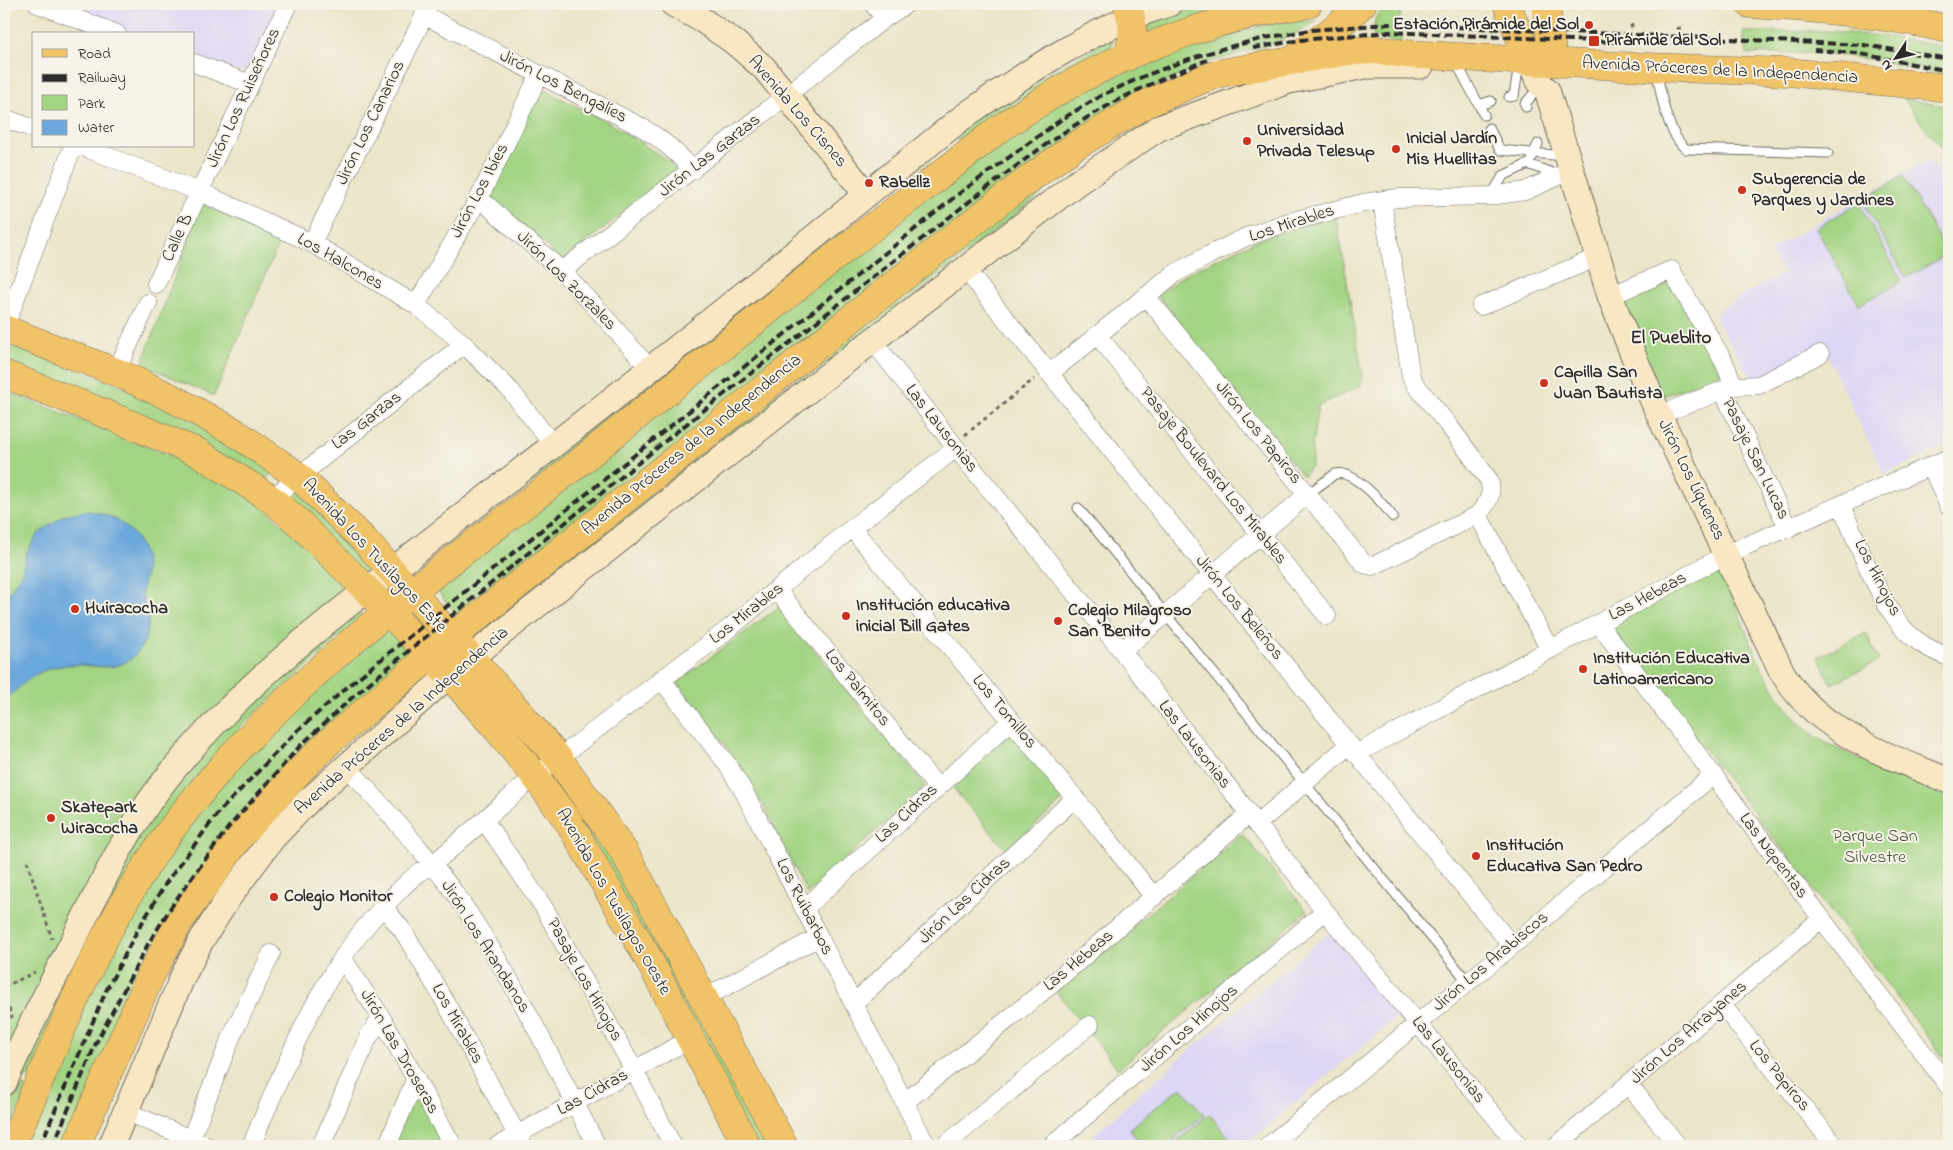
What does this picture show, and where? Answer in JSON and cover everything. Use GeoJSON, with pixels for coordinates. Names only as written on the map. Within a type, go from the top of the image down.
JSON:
{"type":"FeatureCollection","features":[{"type":"Feature","properties":{"kind":"main road","name":"Avenida Los Cisnes"},"geometry":{"type":"LineString","coordinates":[[673,4],[702,20],[734,42],[764,68],[866,194]]}},
{"type":"Feature","properties":{"kind":"main road"},"geometry":{"type":"LineString","coordinates":[[4,1083],[43,998],[116,855],[158,790],[233,704],[321,625],[553,445],[963,117],[1129,11],[1168,4]]}},
{"type":"Feature","properties":{"kind":"main road"},"geometry":{"type":"LineString","coordinates":[[12,1146],[80,989],[124,903],[176,823],[206,785],[254,732],[303,685],[411,593],[617,433],[801,283],[1021,113],[1099,69],[1127,57],[1214,24],[1256,13],[1308,4]]}},
{"type":"Feature","properties":{"kind":"main road"},"geometry":{"type":"LineString","coordinates":[[1159,128],[1199,103],[1291,60],[1340,25],[1362,4]]}},
{"type":"Feature","properties":{"kind":"main road"},"geometry":{"type":"LineString","coordinates":[[1507,4],[1538,71]]}},
{"type":"Feature","properties":{"kind":"main road"},"geometry":{"type":"LineString","coordinates":[[1538,71],[1546,4]]}},
{"type":"Feature","properties":{"kind":"main road"},"geometry":{"type":"LineString","coordinates":[[1750,4],[1844,10],[1949,29]]}},
{"type":"Feature","properties":{"kind":"main road"},"geometry":{"type":"LineString","coordinates":[[1127,57],[1133,38],[1129,11]]}},
{"type":"Feature","properties":{"kind":"main road","name":"Avenida Próceres de la Independencia"},"geometry":{"type":"LineString","coordinates":[[76,1146],[154,969],[179,922],[219,863],[246,829],[302,768],[330,741],[430,655],[1021,185],[1075,146],[1148,103],[1203,79],[1222,73],[1350,51],[1377,50],[1538,71]]}},
{"type":"Feature","properties":{"kind":"main road","name":"Avenida Próceres de la Independencia"},"geometry":{"type":"LineString","coordinates":[[111,1146],[183,976],[201,941],[229,897],[272,839],[309,800],[459,667],[1078,182],[1159,128],[1289,81],[1348,68],[1381,65],[1458,66],[1538,71],[1657,68],[1796,73],[1949,88]]}},
{"type":"Feature","properties":{"kind":"main road","name":"Jirón Los Líquenes"},"geometry":{"type":"LineString","coordinates":[[1538,71],[1565,167],[1598,257],[1610,296],[1659,415],[1782,672],[1795,691],[1812,710],[1830,725],[1876,751],[1949,781]]}},
{"type":"Feature","properties":{"kind":"main road","name":"Avenida Los Tusilagos Este"},"geometry":{"type":"LineString","coordinates":[[4,329],[116,372],[168,396],[234,431],[298,476],[341,516],[451,638],[459,667]]}},
{"type":"Feature","properties":{"kind":"main road","name":"Avenida Los Tusilagos Este"},"geometry":{"type":"LineString","coordinates":[[4,374],[199,453],[270,499],[297,521],[389,612]]}},
{"type":"Feature","properties":{"kind":"main road","name":"Avenida Los Tusilagos Oeste"},"geometry":{"type":"LineString","coordinates":[[389,612],[430,655],[459,667],[512,704],[558,758],[624,850],[784,1146]]}},
{"type":"Feature","properties":{"kind":"main road","name":"Avenida Los Tusilagos Oeste"},"geometry":{"type":"LineString","coordinates":[[459,667],[570,824],[604,880],[648,958],[747,1146]]}},
{"type":"Feature","properties":{"kind":"street"},"geometry":{"type":"LineString","coordinates":[[38,4],[57,7],[113,32]]}},
{"type":"Feature","properties":{"kind":"street","name":"Jirón Los Ruiseñores"},"geometry":{"type":"LineString","coordinates":[[200,192],[288,4]]}},
{"type":"Feature","properties":{"kind":"street"},"geometry":{"type":"LineString","coordinates":[[874,4],[885,18]]}},
{"type":"Feature","properties":{"kind":"street","name":"Jirón Las Garzas"},"geometry":{"type":"LineString","coordinates":[[562,271],[885,18],[906,4]]}},
{"type":"Feature","properties":{"kind":"street","name":"Jirón Los Bengalíes"},"geometry":{"type":"LineString","coordinates":[[427,10],[539,75],[660,138],[677,152],[693,170]]}},
{"type":"Feature","properties":{"kind":"street","name":"Jirón Los Canarios"},"geometry":{"type":"LineString","coordinates":[[312,243],[427,10]]}},
{"type":"Feature","properties":{"kind":"street"},"geometry":{"type":"LineString","coordinates":[[195,63],[250,84]]}},
{"type":"Feature","properties":{"kind":"street","name":"Jirón Los Ibíes"},"geometry":{"type":"LineString","coordinates":[[416,306],[479,198],[539,75]]}},
{"type":"Feature","properties":{"kind":"street"},"geometry":{"type":"LineString","coordinates":[[4,118],[32,128]]}},
{"type":"Feature","properties":{"kind":"street"},"geometry":{"type":"LineString","coordinates":[[4,329],[72,148]]}},
{"type":"Feature","properties":{"kind":"street","name":"Los Halcones"},"geometry":{"type":"LineString","coordinates":[[86,148],[200,192],[312,243],[416,306],[464,344],[511,391],[553,445]]}},
{"type":"Feature","properties":{"kind":"street","name":"Los Mirables"},"geometry":{"type":"LineString","coordinates":[[1049,371],[1098,336],[1174,274],[1246,237],[1285,222],[1321,212],[1382,200],[1491,196],[1526,191],[1565,167]]}},
{"type":"Feature","properties":{"kind":"street","name":"Calle B"},"geometry":{"type":"LineString","coordinates":[[156,284],[200,192]]}},
{"type":"Feature","properties":{"kind":"street","name":"Jirón Los Zorzales"},"geometry":{"type":"LineString","coordinates":[[479,198],[562,271],[650,368]]}},
{"type":"Feature","properties":{"kind":"street"},"geometry":{"type":"LineString","coordinates":[[1382,200],[1411,376],[1415,384],[1489,480],[1492,490],[1489,500],[1478,515],[1550,650]]}},
{"type":"Feature","properties":{"kind":"street"},"geometry":{"type":"LineString","coordinates":[[1481,306],[1598,257]]}},
{"type":"Feature","properties":{"kind":"street","name":"Jirón Los Beleños"},"geometry":{"type":"LineString","coordinates":[[966,270],[1512,946]]}},
{"type":"Feature","properties":{"kind":"street","name":"Pasaje San Lucas"},"geometry":{"type":"LineString","coordinates":[[1610,296],[1671,270],[1724,362],[1729,389],[1788,528]]}},
{"type":"Feature","properties":{"kind":"street","name":"Jirón Los Papiros"},"geometry":{"type":"LineString","coordinates":[[1146,296],[1364,564],[1372,566],[1478,515]]}},
{"type":"Feature","properties":{"kind":"street"},"geometry":{"type":"LineString","coordinates":[[116,372],[148,303]]}},
{"type":"Feature","properties":{"kind":"street","name":"Pasaje Boulevard Los Mirables"},"geometry":{"type":"LineString","coordinates":[[1098,336],[1327,616]]}},
{"type":"Feature","properties":{"kind":"street","name":"Las Lausonias"},"geometry":{"type":"LineString","coordinates":[[873,341],[954,446],[1122,651],[1252,819],[1519,1146]]}},
{"type":"Feature","properties":{"kind":"street","name":"Las Garzas"},"geometry":{"type":"LineString","coordinates":[[270,499],[464,344]]}},
{"type":"Feature","properties":{"kind":"street"},"geometry":{"type":"LineString","coordinates":[[1659,415],[1729,389],[1760,385],[1820,354]]}},
{"type":"Feature","properties":{"kind":"street","name":"Los Mirables"},"geometry":{"type":"LineString","coordinates":[[251,1146],[302,1028],[322,991],[365,928],[383,906],[418,872],[432,865],[535,776],[777,590],[954,446]]}},
{"type":"Feature","properties":{"kind":"street","name":"Las Hebeas"},"geometry":{"type":"LineString","coordinates":[[905,1102],[1252,819],[1353,749],[1550,650],[1727,554],[1949,458]]}},
{"type":"Feature","properties":{"kind":"street"},"geometry":{"type":"LineString","coordinates":[[1930,466],[1949,507]]}},
{"type":"Feature","properties":{"kind":"street"},"geometry":{"type":"LineString","coordinates":[[1122,651],[1262,535],[1308,494]]}},
{"type":"Feature","properties":{"kind":"street","name":"Los Hinojos"},"geometry":{"type":"LineString","coordinates":[[1841,505],[1887,607],[1915,640],[1949,657]]}},
{"type":"Feature","properties":{"kind":"street"},"geometry":{"type":"LineString","coordinates":[[297,521],[320,530],[328,527],[341,516]]}},
{"type":"Feature","properties":{"kind":"street","name":"Los Tomillos"},"geometry":{"type":"LineString","coordinates":[[852,528],[1010,721],[1076,798],[1154,897]]}},
{"type":"Feature","properties":{"kind":"street","name":"Los Palmitos"},"geometry":{"type":"LineString","coordinates":[[777,590],[937,787]]}},
{"type":"Feature","properties":{"kind":"street","name":"Las Nepentas"},"geometry":{"type":"LineString","coordinates":[[1599,624],[1712,776],[1949,1087]]}},
{"type":"Feature","properties":{"kind":"street","name":"Los Ruibarbos"},"geometry":{"type":"LineString","coordinates":[[662,679],[727,764],[748,800],[928,1146]]}},
{"type":"Feature","properties":{"kind":"street","name":"Las Cidras"},"geometry":{"type":"LineString","coordinates":[[804,909],[1010,721]]}},
{"type":"Feature","properties":{"kind":"street","name":"Jirón Los Arandanos"},"geometry":{"type":"LineString","coordinates":[[347,766],[432,865],[460,901],[504,969],[597,1146]]}},
{"type":"Feature","properties":{"kind":"street","name":"Jirón Los Arabiscos"},"geometry":{"type":"LineString","coordinates":[[1268,1146],[1512,946],[1712,776]]}},
{"type":"Feature","properties":{"kind":"street","name":"Jirón Las Cidras"},"geometry":{"type":"LineString","coordinates":[[854,1003],[1076,798]]}},
{"type":"Feature","properties":{"kind":"street","name":"Pasaje Los Hinojos"},"geometry":{"type":"LineString","coordinates":[[484,820],[543,906],[634,1070],[673,1146]]}},
{"type":"Feature","properties":{"kind":"street","name":"Los Mirables"},"geometry":{"type":"LineString","coordinates":[[383,906],[403,931],[447,1005],[520,1140]]}},
{"type":"Feature","properties":{"kind":"street","name":"Jirón Los Hinojos"},"geometry":{"type":"LineString","coordinates":[[1051,1146],[1326,911]]}},
{"type":"Feature","properties":{"kind":"street","name":"Jirón Los Arrayanes"},"geometry":{"type":"LineString","coordinates":[[1556,1146],[1630,1085],[1821,919]]}},
{"type":"Feature","properties":{"kind":"street"},"geometry":{"type":"LineString","coordinates":[[704,998],[819,937]]}},
{"type":"Feature","properties":{"kind":"street"},"geometry":{"type":"LineString","coordinates":[[125,1111],[195,1144],[233,1033],[272,954]]}},
{"type":"Feature","properties":{"kind":"street","name":"Jirón Las Droseras"},"geometry":{"type":"LineString","coordinates":[[343,959],[381,1017],[453,1146]]}},
{"type":"Feature","properties":{"kind":"street","name":"Los Papiros"},"geometry":{"type":"LineString","coordinates":[[1722,1005],[1835,1146]]}},
{"type":"Feature","properties":{"kind":"street"},"geometry":{"type":"LineString","coordinates":[[321,1146],[367,1040],[381,1017]]}},
{"type":"Feature","properties":{"kind":"street"},"geometry":{"type":"LineString","coordinates":[[944,1146],[1090,1025]]}},
{"type":"Feature","properties":{"kind":"street","name":"Las Cidras"},"geometry":{"type":"LineString","coordinates":[[497,1146],[520,1140],[575,1103],[690,1039]]}},
{"type":"Feature","properties":{"kind":"street"},"geometry":{"type":"LineString","coordinates":[[386,1146],[416,1078]]}},
{"type":"Feature","properties":{"kind":"street"},"geometry":{"type":"LineString","coordinates":[[1630,1085],[1678,1146]]}},
{"type":"Feature","properties":{"kind":"lane"},"geometry":{"type":"LineString","coordinates":[[1458,66],[1484,115]]}},
{"type":"Feature","properties":{"kind":"lane"},"geometry":{"type":"LineString","coordinates":[[1657,68],[1662,99],[1670,122],[1680,145],[1686,149],[1828,153]]}},
{"type":"Feature","properties":{"kind":"lane"},"geometry":{"type":"LineString","coordinates":[[1538,71],[1526,105],[1511,96],[1538,71]]}},
{"type":"Feature","properties":{"kind":"lane"},"geometry":{"type":"LineString","coordinates":[[1479,105],[1491,101]]}},
{"type":"Feature","properties":{"kind":"lane"},"geometry":{"type":"LineString","coordinates":[[1489,128],[1500,150],[1534,153],[1565,167]]}},
{"type":"Feature","properties":{"kind":"lane"},"geometry":{"type":"LineString","coordinates":[[1528,164],[1538,144]]}},
{"type":"Feature","properties":{"kind":"lane"},"geometry":{"type":"LineString","coordinates":[[1491,196],[1503,176],[1528,164],[1565,167]]}},
{"type":"Feature","properties":{"kind":"lane"},"geometry":{"type":"LineString","coordinates":[[1308,494],[1340,473],[1351,476],[1380,500],[1394,517]]}},
{"type":"Feature","properties":{"kind":"lane"},"geometry":{"type":"LineString","coordinates":[[1078,508],[1468,982]]}},
{"type":"Feature","properties":{"kind":"path"},"geometry":{"type":"LineString","coordinates":[[1630,28],[1634,24]]}},
{"type":"Feature","properties":{"kind":"path"},"geometry":{"type":"LineString","coordinates":[[1677,30],[1683,27],[1683,25]]}},
{"type":"Feature","properties":{"kind":"path"},"geometry":{"type":"LineString","coordinates":[[954,446],[1049,371]]}},
{"type":"Feature","properties":{"kind":"path"},"geometry":{"type":"LineString","coordinates":[[27,861],[53,942]]}},
{"type":"Feature","properties":{"kind":"path"},"geometry":{"type":"LineString","coordinates":[[4,988],[38,971]]}},
{"type":"Feature","properties":{"kind":"path"},"geometry":{"type":"LineString","coordinates":[[4,994],[14,1021]]}},
{"type":"Feature","properties":{"kind":"shaded area"},"geometry":{"type":"Polygon","coordinates":[[[70,4],[277,4],[249,69],[239,72],[195,55],[195,32],[134,32],[69,7],[70,4]]]}},
{"type":"Feature","properties":{"kind":"shaded area"},"geometry":{"type":"Polygon","coordinates":[[[1926,161],[1933,164],[1949,185],[1949,445],[1884,474],[1824,348],[1754,382],[1715,318],[1718,310],[1783,273],[1770,250],[1926,161]]]}},
{"type":"Feature","properties":{"kind":"shaded area"},"geometry":{"type":"Polygon","coordinates":[[[1330,932],[1398,1016],[1244,1146],[1084,1146],[1083,1144],[1191,1049],[1330,932]]]}},
{"type":"Feature","properties":{"kind":"green space"},"geometry":{"type":"Polygon","coordinates":[[[1216,4],[1263,4],[1146,38],[1148,21],[1150,19],[1216,4]]]}},
{"type":"Feature","properties":{"kind":"green space"},"geometry":{"type":"Polygon","coordinates":[[[1400,5],[1401,45],[1373,36],[1378,14],[1381,11],[1400,5]]]}},
{"type":"Feature","properties":{"kind":"green space"},"geometry":{"type":"Polygon","coordinates":[[[1292,20],[1317,21],[1295,34],[1272,44],[1207,63],[1138,95],[461,620],[434,587],[941,183],[1060,101],[1180,47],[1292,20]]]}},
{"type":"Feature","properties":{"kind":"green space"},"geometry":{"type":"Polygon","coordinates":[[[1826,31],[1882,36],[1949,47],[1949,75],[1869,59],[1826,53],[1747,54],[1743,32],[1826,31]]]}},
{"type":"Feature","properties":{"kind":"green space"},"geometry":{"type":"Polygon","coordinates":[[[1108,39],[1112,41],[1112,45],[1108,50],[967,138],[955,139],[842,227],[846,232],[539,482],[522,478],[979,114],[1108,39]]]}},
{"type":"Feature","properties":{"kind":"green space"},"geometry":{"type":"Polygon","coordinates":[[[540,88],[606,121],[675,165],[677,170],[561,262],[542,241],[487,195],[540,88]]]}},
{"type":"Feature","properties":{"kind":"green space"},"geometry":{"type":"Polygon","coordinates":[[[1904,98],[1949,107],[1949,157],[1921,123],[1904,98]]]}},
{"type":"Feature","properties":{"kind":"green space"},"geometry":{"type":"Polygon","coordinates":[[[1903,176],[1948,254],[1906,278],[1862,200],[1903,176]]]}},
{"type":"Feature","properties":{"kind":"green space"},"geometry":{"type":"Polygon","coordinates":[[[1039,187],[1041,194],[479,640],[474,633],[1039,187]]]}},
{"type":"Feature","properties":{"kind":"green space"},"geometry":{"type":"Polygon","coordinates":[[[1859,203],[1902,281],[1859,305],[1816,228],[1859,203]]]}},
{"type":"Feature","properties":{"kind":"green space"},"geometry":{"type":"Polygon","coordinates":[[[202,204],[280,240],[214,396],[142,364],[202,204]]]}},
{"type":"Feature","properties":{"kind":"green space"},"geometry":{"type":"Polygon","coordinates":[[[1336,216],[1363,378],[1360,386],[1318,406],[1312,445],[1312,465],[1303,476],[1157,295],[1186,274],[1259,239],[1336,216]]]}},
{"type":"Feature","properties":{"kind":"green space"},"geometry":{"type":"Polygon","coordinates":[[[1670,283],[1721,370],[1720,374],[1661,397],[1624,301],[1670,283]]]}},
{"type":"Feature","properties":{"kind":"green space"},"geometry":{"type":"Polygon","coordinates":[[[15,347],[165,402],[274,471],[259,487],[4,364],[8,349],[15,347]]]}},
{"type":"Feature","properties":{"kind":"green space"},"geometry":{"type":"Polygon","coordinates":[[[4,391],[206,470],[248,494],[317,555],[347,591],[214,712],[4,1061],[4,391]]]}},
{"type":"Feature","properties":{"kind":"green space"},"geometry":{"type":"Polygon","coordinates":[[[296,489],[376,568],[364,576],[284,506],[288,494],[296,489]]]}},
{"type":"Feature","properties":{"kind":"green space","name":"Parque San Silvestre"},"geometry":{"type":"Polygon","coordinates":[[[1717,567],[1723,572],[1750,641],[1772,687],[1802,725],[1832,746],[1949,797],[1949,1064],[1612,630],[1612,625],[1717,567]]]}},
{"type":"Feature","properties":{"kind":"green space"},"geometry":{"type":"Polygon","coordinates":[[[361,606],[360,618],[241,726],[166,817],[28,1078],[19,1075],[120,856],[204,744],[361,606]]]}},
{"type":"Feature","properties":{"kind":"green space"},"geometry":{"type":"Polygon","coordinates":[[[779,607],[925,786],[807,894],[765,808],[726,746],[677,682],[779,607]]]}},
{"type":"Feature","properties":{"kind":"green space"},"geometry":{"type":"Polygon","coordinates":[[[387,624],[415,656],[224,845],[67,1146],[22,1146],[92,983],[163,860],[211,796],[295,706],[387,624]]]}},
{"type":"Feature","properties":{"kind":"green space"},"geometry":{"type":"Polygon","coordinates":[[[1866,633],[1879,661],[1831,684],[1818,657],[1866,633]]]}},
{"type":"Feature","properties":{"kind":"green space"},"geometry":{"type":"Polygon","coordinates":[[[1011,732],[1066,797],[1007,851],[953,788],[1011,732]]]}},
{"type":"Feature","properties":{"kind":"green space"},"geometry":{"type":"Polygon","coordinates":[[[560,781],[607,845],[772,1146],[754,1146],[553,787],[560,781]]]}},
{"type":"Feature","properties":{"kind":"green space"},"geometry":{"type":"Polygon","coordinates":[[[1242,834],[1307,911],[1118,1069],[1056,991],[1242,834]]]}},
{"type":"Feature","properties":{"kind":"green space"},"geometry":{"type":"Polygon","coordinates":[[[15,1083],[27,1087],[4,1146],[4,1095],[15,1083]]]}},
{"type":"Feature","properties":{"kind":"green space"},"geometry":{"type":"Polygon","coordinates":[[[1181,1087],[1204,1115],[1165,1146],[1143,1146],[1129,1129],[1181,1087]]]}},
{"type":"Feature","properties":{"kind":"green space"},"geometry":{"type":"Polygon","coordinates":[[[416,1091],[445,1146],[392,1146],[416,1091]]]}},
{"type":"Feature","properties":{"kind":"green space"},"geometry":{"type":"Polygon","coordinates":[[[1209,1114],[1232,1141],[1226,1146],[1171,1146],[1209,1114]]]}},
{"type":"Feature","properties":{"kind":"water","name":"Huiracocha"},"geometry":{"type":"Polygon","coordinates":[[[85,511],[107,516],[118,521],[127,527],[140,545],[146,568],[142,594],[148,616],[148,628],[145,639],[136,654],[120,665],[107,667],[73,665],[51,668],[31,678],[4,700],[4,601],[22,572],[26,553],[38,534],[64,515],[85,511]]]}},
{"type":"Feature","properties":{"kind":"railway"},"geometry":{"type":"LineString","coordinates":[[40,1146],[106,991],[136,933],[166,883],[218,813],[296,732],[353,682],[961,192],[1062,119],[1102,95],[1189,59],[1265,38],[1311,30],[1389,24],[1864,45],[1949,59]]}},
{"type":"Feature","properties":{"kind":"railway"},"geometry":{"type":"LineString","coordinates":[[1253,48],[1301,40],[1389,32],[1641,43]]}},
{"type":"Feature","properties":{"kind":"railway"},"geometry":{"type":"LineString","coordinates":[[1814,50],[1856,53],[1949,71]]}},
{"type":"Feature","properties":{"kind":"railway"},"geometry":{"type":"LineString","coordinates":[[53,1146],[96,1043],[148,944],[175,901],[228,828],[300,746],[356,694],[675,433],[975,197],[1043,147],[1100,110],[1145,87],[1207,60]]}},
{"type":"Feature","properties":{"kind":"place","name":"Estación Pirámide del Sol"},"geometry":{"type":"Point","coordinates":[1589,25]}},
{"type":"Feature","properties":{"kind":"place","name":"Pirámide del Sol"},"geometry":{"type":"Point","coordinates":[1594,41]}},
{"type":"Feature","properties":{"kind":"place","name":"Universidad Privada Telesup"},"geometry":{"type":"Point","coordinates":[1247,141]}},
{"type":"Feature","properties":{"kind":"place","name":"Inicial Jardín Mis Huellitas"},"geometry":{"type":"Point","coordinates":[1396,149]}},
{"type":"Feature","properties":{"kind":"place","name":"Rabellz"},"geometry":{"type":"Point","coordinates":[869,183]}},
{"type":"Feature","properties":{"kind":"place","name":"Subgerencia de Parques y Jardines"},"geometry":{"type":"Point","coordinates":[1742,190]}},
{"type":"Feature","properties":{"kind":"place","name":"Capilla San Juan Bautista"},"geometry":{"type":"Point","coordinates":[1544,383]}},
{"type":"Feature","properties":{"kind":"place","name":"Huiracocha"},"geometry":{"type":"Point","coordinates":[75,609]}},
{"type":"Feature","properties":{"kind":"place","name":"Institución educativa inicial Bill Gates"},"geometry":{"type":"Point","coordinates":[846,616]}},
{"type":"Feature","properties":{"kind":"place","name":"Colegio Milagroso San Benito"},"geometry":{"type":"Point","coordinates":[1058,621]}},
{"type":"Feature","properties":{"kind":"place","name":"Institución Educativa Latinoamericano"},"geometry":{"type":"Point","coordinates":[1583,669]}},
{"type":"Feature","properties":{"kind":"place","name":"Skatepark Wiracocha"},"geometry":{"type":"Point","coordinates":[51,818]}},
{"type":"Feature","properties":{"kind":"place","name":"Institución Educativa San Pedro"},"geometry":{"type":"Point","coordinates":[1476,856]}},
{"type":"Feature","properties":{"kind":"place","name":"Colegio Monitor"},"geometry":{"type":"Point","coordinates":[274,897]}},
{"type":"Feature","properties":{"kind":"district","name":"El Pueblito"},"geometry":{"type":"Point","coordinates":[1671,338]}}]}
